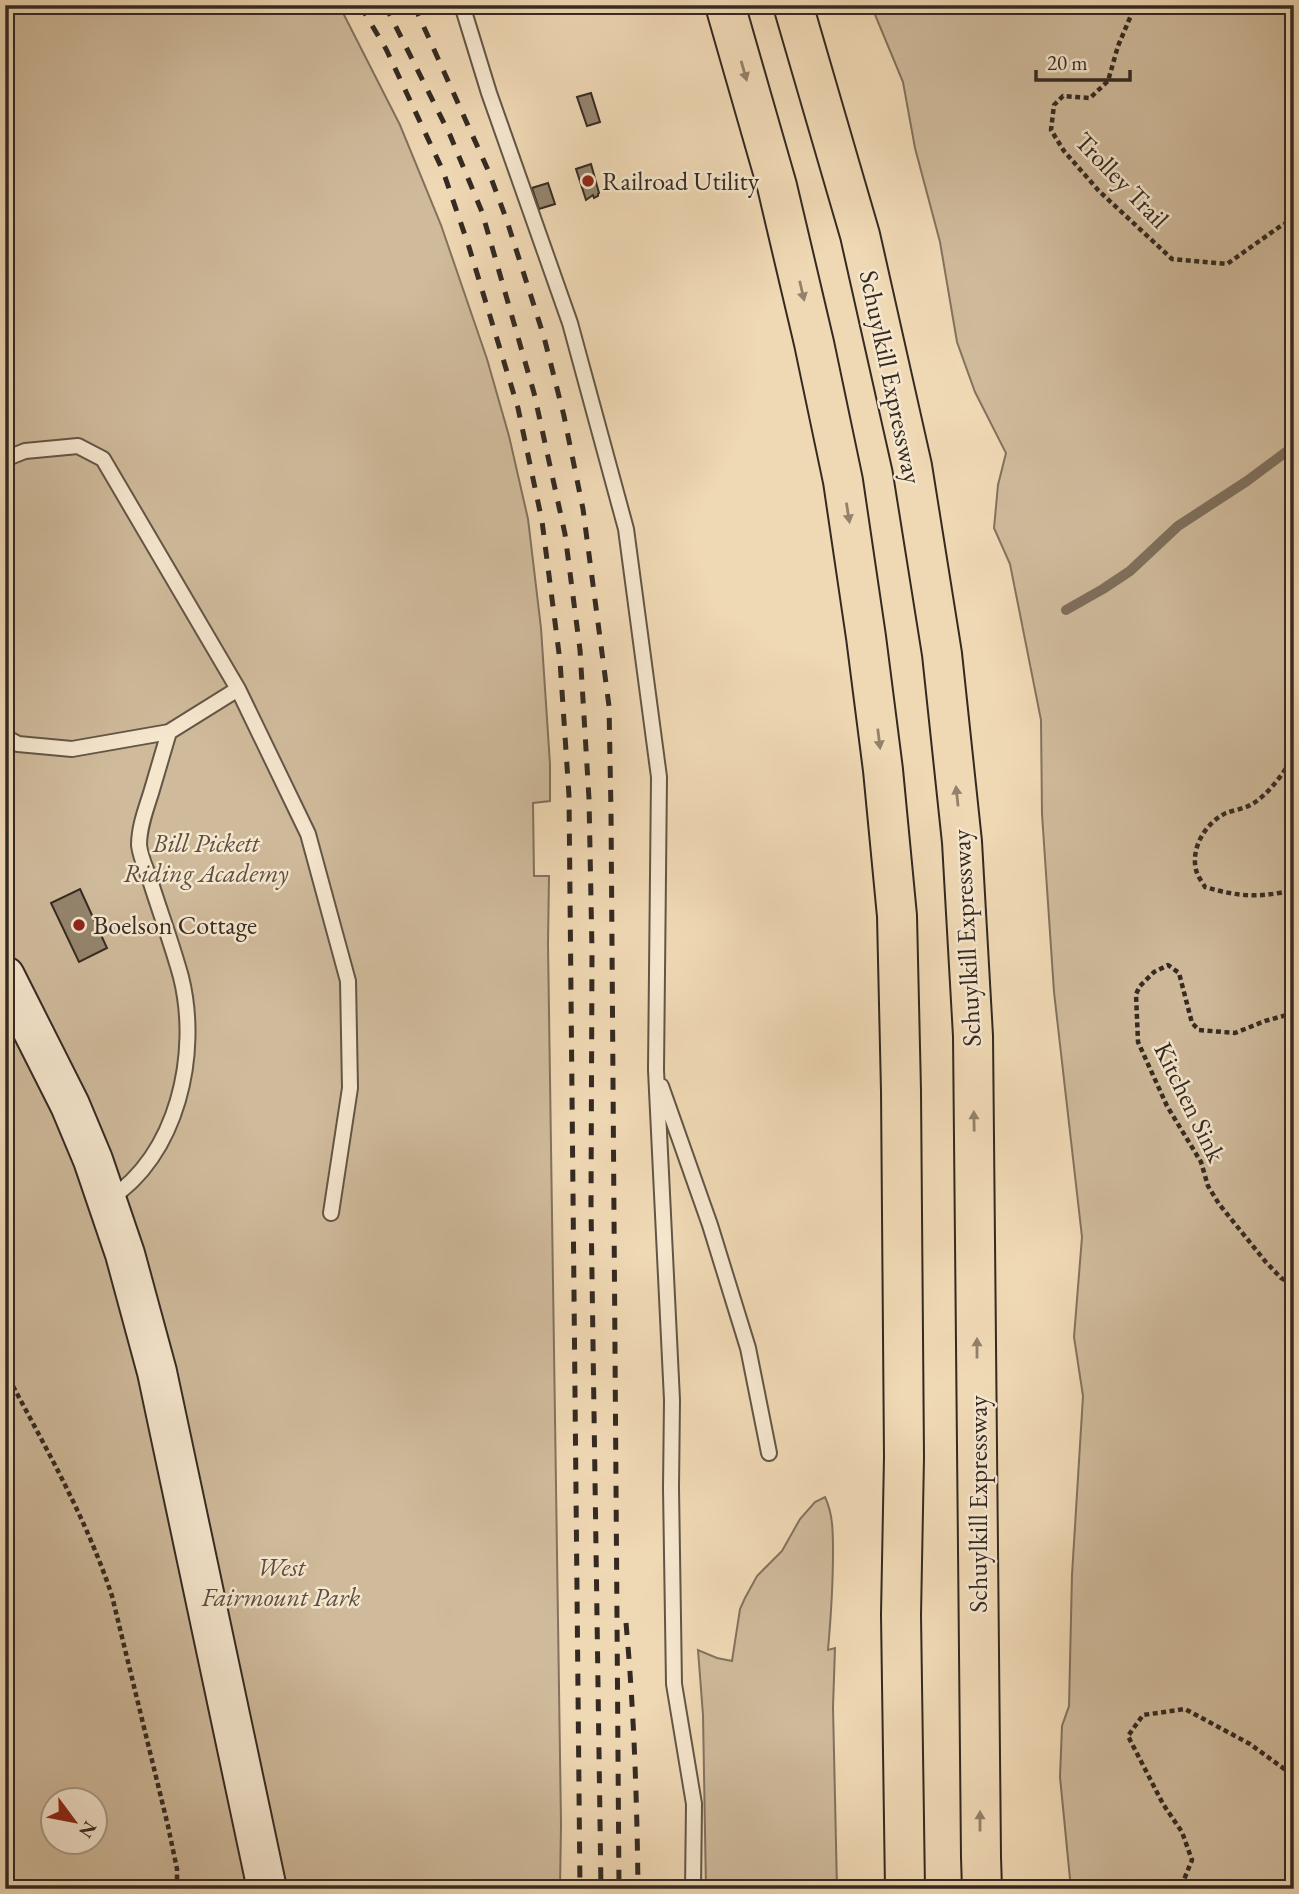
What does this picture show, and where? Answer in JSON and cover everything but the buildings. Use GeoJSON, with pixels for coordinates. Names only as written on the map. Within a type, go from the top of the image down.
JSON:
{"type":"FeatureCollection","features":[{"type":"Feature","properties":{"kind":"highway"},"geometry":{"type":"LineString","coordinates":[[725,5],[777,186],[843,481],[883,770],[897,916],[901,1091],[904,1457],[901,1615],[905,1889]]}},
{"type":"Feature","properties":{"kind":"highway","name":"Schuylkill Expressway"},"geometry":{"type":"LineString","coordinates":[[793,5],[860,235],[912,466],[942,654],[962,842],[973,1036],[982,1889]]}},
{"type":"Feature","properties":{"kind":"main road"},"geometry":{"type":"LineString","coordinates":[[5,976],[70,1105],[108,1201],[125,1254],[157,1372],[267,1889]]}},
{"type":"Feature","properties":{"kind":"lane"},"geometry":{"type":"LineString","coordinates":[[462,5],[489,93],[569,323],[626,528],[659,777],[656,1070],[671,1400],[674,1684],[694,1804],[693,1889]]}},
{"type":"Feature","properties":{"kind":"lane"},"geometry":{"type":"LineString","coordinates":[[5,459],[25,451],[78,446],[103,459],[238,689],[308,834],[348,981],[350,1088],[331,1213]]}},
{"type":"Feature","properties":{"kind":"lane"},"geometry":{"type":"LineString","coordinates":[[5,737],[18,744],[72,749],[169,732],[238,689]]}},
{"type":"Feature","properties":{"kind":"lane"},"geometry":{"type":"LineString","coordinates":[[108,1201],[124,1191],[153,1157],[171,1118],[185,1066],[187,1007],[180,976],[139,847],[142,822],[169,732]]}},
{"type":"Feature","properties":{"kind":"lane"},"geometry":{"type":"LineString","coordinates":[[656,1070],[710,1225],[748,1348],[769,1453]]}},
{"type":"Feature","properties":{"kind":"path","name":"Trolley Trail"},"geometry":{"type":"LineString","coordinates":[[1151,5],[1132,13],[1118,46],[1108,81],[1090,98],[1063,96],[1054,105],[1051,130],[1064,151],[1099,191],[1172,259],[1227,264],[1282,225],[1294,220]]}},
{"type":"Feature","properties":{"kind":"path"},"geometry":{"type":"LineString","coordinates":[[1294,754],[1272,787],[1254,804],[1224,814],[1205,829],[1195,852],[1196,872],[1205,887],[1243,896],[1294,890]]}},
{"type":"Feature","properties":{"kind":"path","name":"Kitchen Sink"},"geometry":{"type":"LineString","coordinates":[[1294,1013],[1235,1033],[1199,1030],[1192,1023],[1179,973],[1168,965],[1154,972],[1136,994],[1138,1042],[1167,1106],[1201,1162],[1208,1186],[1250,1245],[1281,1278],[1294,1286]]}},
{"type":"Feature","properties":{"kind":"path"},"geometry":{"type":"LineString","coordinates":[[5,1371],[76,1506],[108,1584],[168,1826],[177,1869],[177,1889]]}},
{"type":"Feature","properties":{"kind":"path"},"geometry":{"type":"LineString","coordinates":[[1172,1889],[1183,1882],[1192,1860],[1182,1832],[1163,1804],[1128,1736],[1143,1715],[1185,1709],[1250,1744],[1294,1776]]}},
{"type":"Feature","properties":{"kind":"green space","name":"West Fairmount Park"},"geometry":{"type":"Polygon","coordinates":[[[5,5],[339,5],[400,125],[441,225],[487,359],[509,436],[528,519],[541,628],[550,764],[550,801],[533,803],[534,876],[549,876],[560,1889],[5,1889],[5,5]]]}},
{"type":"Feature","properties":{"kind":"green space"},"geometry":{"type":"Polygon","coordinates":[[[871,5],[1294,5],[1294,1889],[1071,1889],[1060,1777],[1062,1726],[1069,1706],[1072,1575],[1083,1396],[1074,1337],[1082,1237],[1054,992],[1042,814],[1041,720],[1010,564],[994,528],[998,485],[1006,453],[975,392],[957,342],[940,242],[915,148],[903,82],[871,5]]]}},
{"type":"Feature","properties":{"kind":"green space"},"geometry":{"type":"Polygon","coordinates":[[[825,1497],[833,1537],[828,1650],[835,1648],[833,1707],[837,1889],[706,1889],[703,1715],[698,1650],[732,1661],[740,1609],[757,1576],[782,1551],[800,1519],[815,1502],[825,1497]]]}},
{"type":"Feature","properties":{"kind":"waterway"},"geometry":{"type":"LineString","coordinates":[[1066,610],[1130,571],[1178,526],[1247,481],[1294,446]]}},
{"type":"Feature","properties":{"kind":"railway"},"geometry":{"type":"LineString","coordinates":[[360,5],[386,49],[443,171],[469,247],[518,408],[542,521],[560,661],[569,796],[580,1889]]}},
{"type":"Feature","properties":{"kind":"railway"},"geometry":{"type":"LineString","coordinates":[[385,5],[450,135],[482,212],[534,393],[565,534],[580,650],[589,799],[592,951],[591,1207],[601,1889]]}},
{"type":"Feature","properties":{"kind":"railway"},"geometry":{"type":"LineString","coordinates":[[414,5],[488,170],[544,337],[583,509],[609,706],[619,1889]]}},
{"type":"Feature","properties":{"kind":"railway"},"geometry":{"type":"LineString","coordinates":[[626,1623],[635,1756],[638,1889]]}},
{"type":"Feature","properties":{"kind":"place","name":"Railroad Utility"},"geometry":{"type":"Point","coordinates":[588,181]}},
{"type":"Feature","properties":{"kind":"place","name":"Boelson Cottage"},"geometry":{"type":"Point","coordinates":[79,925]}},
{"type":"Feature","properties":{"kind":"park label","name":"Bill Pickett Riding Academy"},"geometry":{"type":"Point","coordinates":[206,858]}}]}
